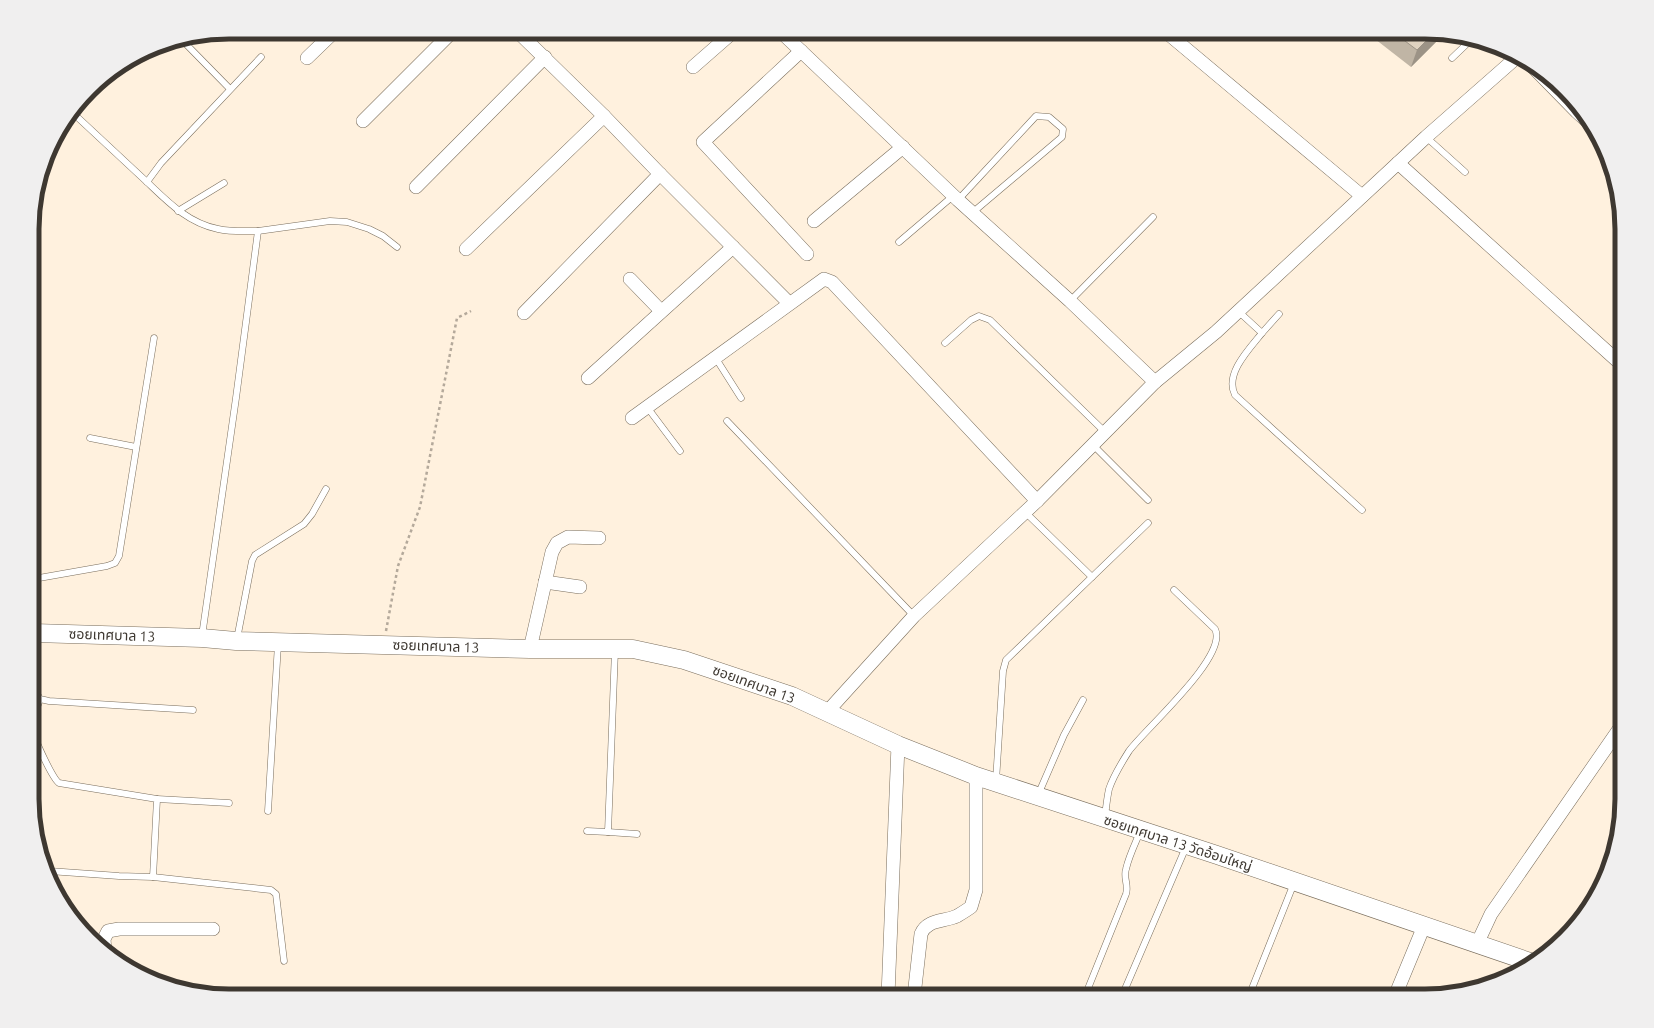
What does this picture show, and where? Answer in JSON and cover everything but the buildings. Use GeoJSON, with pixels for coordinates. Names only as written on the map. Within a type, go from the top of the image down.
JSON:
{"type":"FeatureCollection","features":[{"type":"Feature","properties":{"kind":"street"},"geometry":{"type":"LineString","coordinates":[[308,58],[327,39]]}},
{"type":"Feature","properties":{"kind":"street"},"geometry":{"type":"LineString","coordinates":[[363,121],[445,39]]}},
{"type":"Feature","properties":{"kind":"street"},"geometry":{"type":"LineString","coordinates":[[526,39],[604,116],[789,304]]}},
{"type":"Feature","properties":{"kind":"street"},"geometry":{"type":"LineString","coordinates":[[693,67],[725,39]]}},
{"type":"Feature","properties":{"kind":"street"},"geometry":{"type":"LineString","coordinates":[[788,39],[972,213],[1070,301],[1155,382]]}},
{"type":"Feature","properties":{"kind":"street"},"geometry":{"type":"LineString","coordinates":[[1174,39],[1362,196]]}},
{"type":"Feature","properties":{"kind":"street"},"geometry":{"type":"LineString","coordinates":[[801,51],[703,142],[807,254]]}},
{"type":"Feature","properties":{"kind":"street"},"geometry":{"type":"LineString","coordinates":[[416,187],[545,57]]}},
{"type":"Feature","properties":{"kind":"street"},"geometry":{"type":"LineString","coordinates":[[827,712],[914,616],[1026,512],[1155,382],[1216,332],[1426,137],[1514,61]]}},
{"type":"Feature","properties":{"kind":"street"},"geometry":{"type":"LineString","coordinates":[[466,249],[604,116]]}},
{"type":"Feature","properties":{"kind":"street"},"geometry":{"type":"LineString","coordinates":[[814,221],[903,147]]}},
{"type":"Feature","properties":{"kind":"street"},"geometry":{"type":"LineString","coordinates":[[1398,163],[1615,359]]}},
{"type":"Feature","properties":{"kind":"street"},"geometry":{"type":"LineString","coordinates":[[524,313],[660,174]]}},
{"type":"Feature","properties":{"kind":"street"},"geometry":{"type":"LineString","coordinates":[[588,378],[733,247]]}},
{"type":"Feature","properties":{"kind":"street"},"geometry":{"type":"LineString","coordinates":[[630,279],[661,311]]}},
{"type":"Feature","properties":{"kind":"street"},"geometry":{"type":"LineString","coordinates":[[632,418],[824,279],[832,282],[1037,501]]}},
{"type":"Feature","properties":{"kind":"street"},"geometry":{"type":"LineString","coordinates":[[530,649],[552,552],[558,543],[568,538],[599,538]]}},
{"type":"Feature","properties":{"kind":"street"},"geometry":{"type":"LineString","coordinates":[[545,582],[580,587]]}},
{"type":"Feature","properties":{"kind":"street","name":"ซอยเทศบาล 13"},"geometry":{"type":"LineString","coordinates":[[39,633],[202,638],[236,641],[530,649],[633,649],[684,660],[792,696],[827,712]]}},
{"type":"Feature","properties":{"kind":"street","name":"ซอยเทศบาล 13 วัดอ้อมใหญ่"},"geometry":{"type":"LineString","coordinates":[[827,712],[898,745],[976,776],[1187,845],[1526,960]]}},
{"type":"Feature","properties":{"kind":"street"},"geometry":{"type":"LineString","coordinates":[[1477,944],[1491,914],[1615,735]]}},
{"type":"Feature","properties":{"kind":"street"},"geometry":{"type":"LineString","coordinates":[[888,989],[898,745]]}},
{"type":"Feature","properties":{"kind":"street"},"geometry":{"type":"LineString","coordinates":[[915,989],[921,934],[924,927],[930,923],[957,916],[971,907],[976,890],[976,776]]}},
{"type":"Feature","properties":{"kind":"street"},"geometry":{"type":"LineString","coordinates":[[1398,989],[1424,926]]}},
{"type":"Feature","properties":{"kind":"street"},"geometry":{"type":"LineString","coordinates":[[104,942],[104,939],[108,931],[119,929],[213,929]]}},
{"type":"Feature","properties":{"kind":"lane"},"geometry":{"type":"LineString","coordinates":[[186,44],[230,89]]}},
{"type":"Feature","properties":{"kind":"lane"},"geometry":{"type":"LineString","coordinates":[[1452,58],[1467,44]]}},
{"type":"Feature","properties":{"kind":"lane"},"geometry":{"type":"LineString","coordinates":[[147,182],[161,163],[194,130],[230,89],[261,57]]}},
{"type":"Feature","properties":{"kind":"lane"},"geometry":{"type":"LineString","coordinates":[[1531,71],[1581,120]]}},
{"type":"Feature","properties":{"kind":"lane"},"geometry":{"type":"LineString","coordinates":[[76,116],[178,211],[203,225],[218,229],[258,231],[330,221],[347,222],[376,232],[397,247]]}},
{"type":"Feature","properties":{"kind":"lane"},"geometry":{"type":"LineString","coordinates":[[899,242],[956,198],[1036,116],[1049,116],[1063,129],[1062,137],[972,213]]}},
{"type":"Feature","properties":{"kind":"lane"},"geometry":{"type":"LineString","coordinates":[[1426,137],[1465,172]]}},
{"type":"Feature","properties":{"kind":"lane"},"geometry":{"type":"LineString","coordinates":[[178,211],[224,183]]}},
{"type":"Feature","properties":{"kind":"lane"},"geometry":{"type":"LineString","coordinates":[[1070,301],[1153,217]]}},
{"type":"Feature","properties":{"kind":"lane"},"geometry":{"type":"LineString","coordinates":[[202,638],[258,231]]}},
{"type":"Feature","properties":{"kind":"lane"},"geometry":{"type":"LineString","coordinates":[[1238,311],[1262,333]]}},
{"type":"Feature","properties":{"kind":"lane"},"geometry":{"type":"LineString","coordinates":[[1279,314],[1238,363],[1232,390],[1235,395],[1362,510]]}},
{"type":"Feature","properties":{"kind":"lane"},"geometry":{"type":"LineString","coordinates":[[945,343],[970,320],[979,316],[990,320],[1106,433]]}},
{"type":"Feature","properties":{"kind":"lane"},"geometry":{"type":"LineString","coordinates":[[39,578],[115,564],[119,556],[154,338]]}},
{"type":"Feature","properties":{"kind":"lane"},"geometry":{"type":"LineString","coordinates":[[715,357],[741,398]]}},
{"type":"Feature","properties":{"kind":"lane"},"geometry":{"type":"LineString","coordinates":[[647,407],[680,451]]}},
{"type":"Feature","properties":{"kind":"lane"},"geometry":{"type":"LineString","coordinates":[[727,421],[914,616]]}},
{"type":"Feature","properties":{"kind":"lane"},"geometry":{"type":"LineString","coordinates":[[90,438],[136,447]]}},
{"type":"Feature","properties":{"kind":"lane"},"geometry":{"type":"LineString","coordinates":[[1093,445],[1148,500]]}},
{"type":"Feature","properties":{"kind":"lane"},"geometry":{"type":"LineString","coordinates":[[236,641],[252,561],[255,555],[304,524],[312,514],[326,489]]}},
{"type":"Feature","properties":{"kind":"lane"},"geometry":{"type":"LineString","coordinates":[[1026,512],[1092,577]]}},
{"type":"Feature","properties":{"kind":"lane"},"geometry":{"type":"LineString","coordinates":[[996,782],[1003,671],[1006,660],[1148,523]]}},
{"type":"Feature","properties":{"kind":"lane"},"geometry":{"type":"LineString","coordinates":[[1105,818],[1110,787],[1130,751],[1195,678],[1211,654],[1216,639],[1217,632],[1215,629],[1174,590]]}},
{"type":"Feature","properties":{"kind":"lane"},"geometry":{"type":"LineString","coordinates":[[268,810],[278,641]]}},
{"type":"Feature","properties":{"kind":"lane"},"geometry":{"type":"LineString","coordinates":[[608,832],[615,649]]}},
{"type":"Feature","properties":{"kind":"lane"},"geometry":{"type":"LineString","coordinates":[[39,702],[40,699],[49,701],[193,710]]}},
{"type":"Feature","properties":{"kind":"lane"},"geometry":{"type":"LineString","coordinates":[[1037,796],[1064,735],[1083,700]]}},
{"type":"Feature","properties":{"kind":"lane"},"geometry":{"type":"LineString","coordinates":[[39,745],[52,775],[59,783],[158,799],[229,803]]}},
{"type":"Feature","properties":{"kind":"lane"},"geometry":{"type":"LineString","coordinates":[[153,877],[158,799]]}},
{"type":"Feature","properties":{"kind":"lane"},"geometry":{"type":"LineString","coordinates":[[1089,989],[1128,888],[1125,880],[1126,869],[1140,830]]}},
{"type":"Feature","properties":{"kind":"lane"},"geometry":{"type":"LineString","coordinates":[[587,831],[638,834]]}},
{"type":"Feature","properties":{"kind":"lane"},"geometry":{"type":"LineString","coordinates":[[1125,989],[1187,845]]}},
{"type":"Feature","properties":{"kind":"lane"},"geometry":{"type":"LineString","coordinates":[[53,871],[153,877],[271,890],[276,894],[284,961]]}},
{"type":"Feature","properties":{"kind":"lane"},"geometry":{"type":"LineString","coordinates":[[1252,989],[1295,882]]}},
{"type":"Feature","properties":{"kind":"path"},"geometry":{"type":"LineString","coordinates":[[384,645],[398,566],[420,507],[457,318],[471,311]]}}]}
